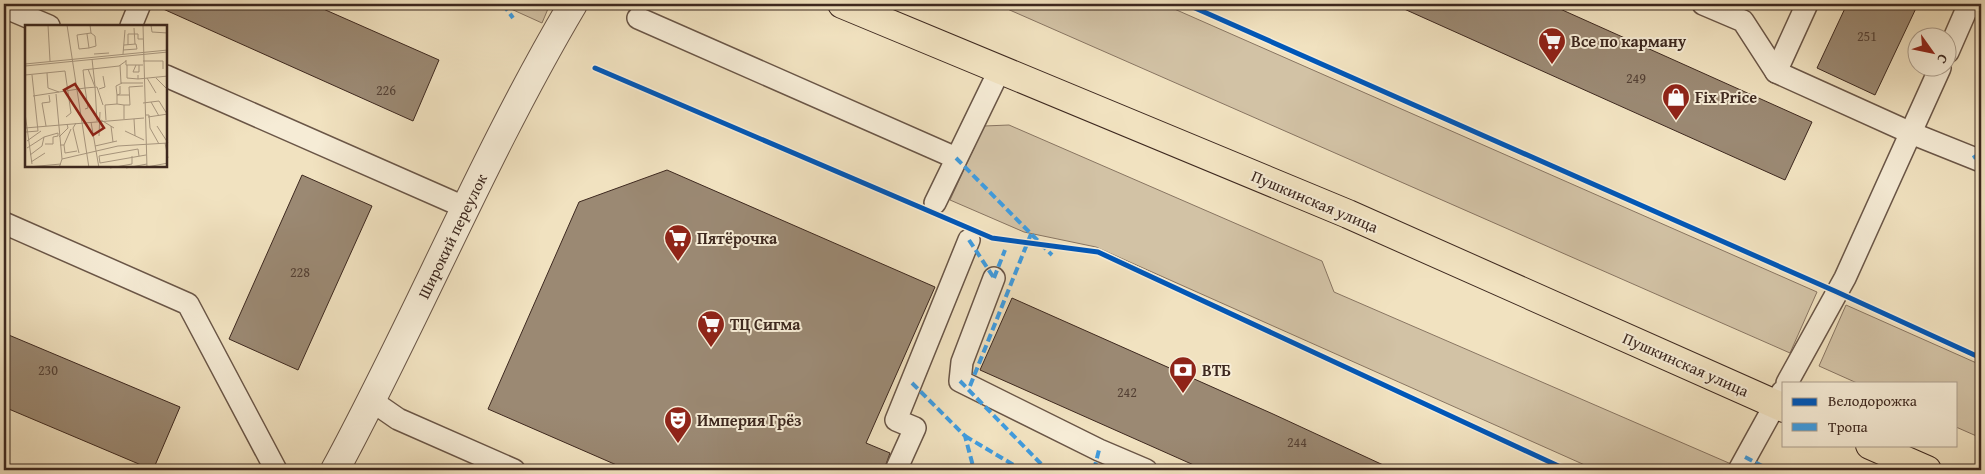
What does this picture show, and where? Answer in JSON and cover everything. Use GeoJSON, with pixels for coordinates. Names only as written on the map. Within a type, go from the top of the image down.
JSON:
{"type":"FeatureCollection","features":[{"type":"Feature","properties":{"kind":"main road","name":"Пушкинская улица"},"geometry":{"type":"LineString","coordinates":[[842,4],[1782,396]]}},
{"type":"Feature","properties":{"kind":"main road"},"geometry":{"type":"LineString","coordinates":[[1872,446],[1927,470]]}},
{"type":"Feature","properties":{"kind":"street","name":"Широкий переулок"},"geometry":{"type":"LineString","coordinates":[[335,470],[372,401],[464,207],[554,36],[573,4]]}},
{"type":"Feature","properties":{"kind":"lane"},"geometry":{"type":"LineString","coordinates":[[131,25],[140,4]]}},
{"type":"Feature","properties":{"kind":"lane"},"geometry":{"type":"LineString","coordinates":[[1704,4],[1743,21],[1776,72],[1911,133],[1981,161]]}},
{"type":"Feature","properties":{"kind":"lane"},"geometry":{"type":"LineString","coordinates":[[1776,72],[1807,4]]}},
{"type":"Feature","properties":{"kind":"lane"},"geometry":{"type":"LineString","coordinates":[[1958,29],[1969,4]]}},
{"type":"Feature","properties":{"kind":"lane"},"geometry":{"type":"LineString","coordinates":[[4,7],[47,25]]}},
{"type":"Feature","properties":{"kind":"lane"},"geometry":{"type":"LineString","coordinates":[[638,18],[956,158]]}},
{"type":"Feature","properties":{"kind":"lane"},"geometry":{"type":"LineString","coordinates":[[935,203],[1000,69]]}},
{"type":"Feature","properties":{"kind":"lane"},"geometry":{"type":"LineString","coordinates":[[168,77],[464,207]]}},
{"type":"Feature","properties":{"kind":"lane"},"geometry":{"type":"LineString","coordinates":[[1790,382],[1845,278],[1936,78]]}},
{"type":"Feature","properties":{"kind":"lane"},"geometry":{"type":"LineString","coordinates":[[4,223],[188,304],[276,470]]}},
{"type":"Feature","properties":{"kind":"lane"},"geometry":{"type":"LineString","coordinates":[[896,470],[915,428],[896,420],[969,240]]}},
{"type":"Feature","properties":{"kind":"lane"},"geometry":{"type":"LineString","coordinates":[[994,278],[962,362],[960,381],[1099,450],[1146,470]]}},
{"type":"Feature","properties":{"kind":"lane"},"geometry":{"type":"LineString","coordinates":[[1739,470],[1782,398]]}},
{"type":"Feature","properties":{"kind":"lane"},"geometry":{"type":"LineString","coordinates":[[372,401],[398,418],[514,470]]}},
{"type":"Feature","properties":{"kind":"shaded area"},"geometry":{"type":"Polygon","coordinates":[[[500,4],[550,4],[542,23],[500,4]]]}},
{"type":"Feature","properties":{"kind":"shaded area"},"geometry":{"type":"Polygon","coordinates":[[[996,4],[1163,4],[1817,292],[1790,353],[996,4]]]}},
{"type":"Feature","properties":{"kind":"shaded area"},"geometry":{"type":"Polygon","coordinates":[[[1009,125],[1322,261],[1334,292],[1745,470],[1596,470],[1096,247],[1024,232],[950,200],[984,126],[1009,125]]]}},
{"type":"Feature","properties":{"kind":"shaded area"},"geometry":{"type":"Polygon","coordinates":[[[1846,305],[1981,365],[1981,438],[1958,428],[1958,382],[1855,382],[1819,366],[1846,305]]]}},
{"type":"Feature","properties":{"kind":"building"},"geometry":{"type":"Polygon","coordinates":[[[152,4],[312,4],[439,60],[413,121],[152,4]]]}},
{"type":"Feature","properties":{"kind":"building"},"geometry":{"type":"Polygon","coordinates":[[[1393,4],[1549,4],[1812,122],[1785,180],[1393,4]]]}},
{"type":"Feature","properties":{"kind":"building"},"geometry":{"type":"Polygon","coordinates":[[[1847,4],[1918,4],[1875,95],[1817,68],[1847,4]]]}},
{"type":"Feature","properties":{"kind":"building","name":"ТЦ Сигма"},"geometry":{"type":"Polygon","coordinates":[[[667,170],[935,287],[866,443],[890,453],[884,470],[628,470],[488,409],[579,202],[667,170]]]}},
{"type":"Feature","properties":{"kind":"building"},"geometry":{"type":"Polygon","coordinates":[[[302,175],[372,206],[298,370],[229,339],[302,175]]]}},
{"type":"Feature","properties":{"kind":"building"},"geometry":{"type":"Polygon","coordinates":[[[1012,298],[1394,470],[1205,470],[980,370],[1012,298]]]}},
{"type":"Feature","properties":{"kind":"building"},"geometry":{"type":"Polygon","coordinates":[[[4,333],[180,407],[153,470],[4,407],[4,333]]]}},
{"type":"Feature","properties":{"kind":"marked path"},"geometry":{"type":"LineString","coordinates":[[503,4],[513,18]]}},
{"type":"Feature","properties":{"kind":"marked path"},"geometry":{"type":"LineString","coordinates":[[1973,158],[1981,153]]}},
{"type":"Feature","properties":{"kind":"marked path"},"geometry":{"type":"LineString","coordinates":[[956,158],[1052,255]]}},
{"type":"Feature","properties":{"kind":"marked path"},"geometry":{"type":"LineString","coordinates":[[970,386],[1031,234]]}},
{"type":"Feature","properties":{"kind":"marked path"},"geometry":{"type":"LineString","coordinates":[[969,240],[994,278]]}},
{"type":"Feature","properties":{"kind":"marked path"},"geometry":{"type":"LineString","coordinates":[[994,278],[1005,250]]}},
{"type":"Feature","properties":{"kind":"marked path"},"geometry":{"type":"LineString","coordinates":[[960,381],[1047,470]]}},
{"type":"Feature","properties":{"kind":"marked path"},"geometry":{"type":"LineString","coordinates":[[912,383],[965,436],[974,470]]}},
{"type":"Feature","properties":{"kind":"marked path"},"geometry":{"type":"LineString","coordinates":[[965,436],[1022,470]]}},
{"type":"Feature","properties":{"kind":"marked path"},"geometry":{"type":"LineString","coordinates":[[1094,470],[1099,450]]}},
{"type":"Feature","properties":{"kind":"marked path"},"geometry":{"type":"LineString","coordinates":[[1745,457],[1770,470]]}},
{"type":"Feature","properties":{"kind":"cycle path"},"geometry":{"type":"LineString","coordinates":[[1186,4],[1837,292],[1981,358]]}},
{"type":"Feature","properties":{"kind":"cycle path"},"geometry":{"type":"LineString","coordinates":[[595,68],[992,238],[1098,252],[1567,470]]}},
{"type":"Feature","properties":{"kind":"place","name":"Все по карману"},"geometry":{"type":"Point","coordinates":[1552,65]}},
{"type":"Feature","properties":{"kind":"place","name":"Fix Price"},"geometry":{"type":"Point","coordinates":[1676,121]}},
{"type":"Feature","properties":{"kind":"place","name":"Пятёрочка"},"geometry":{"type":"Point","coordinates":[678,262]}},
{"type":"Feature","properties":{"kind":"place","name":"ТЦ Сигма"},"geometry":{"type":"Point","coordinates":[711,348]}},
{"type":"Feature","properties":{"kind":"place","name":"ВТБ"},"geometry":{"type":"Point","coordinates":[1183,394]}},
{"type":"Feature","properties":{"kind":"place","name":"Империя Грёз"},"geometry":{"type":"Point","coordinates":[678,444]}}]}
